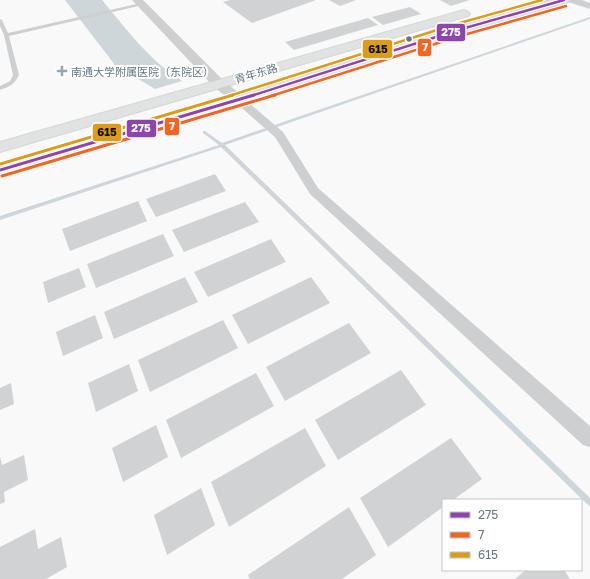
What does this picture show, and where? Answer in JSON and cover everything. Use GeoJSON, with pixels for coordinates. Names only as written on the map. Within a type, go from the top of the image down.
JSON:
{"type":"FeatureCollection","features":[{"type":"Feature","properties":{"kind":"main road","name":"青年东路"},"geometry":{"type":"LineString","coordinates":[[0,147],[512,0]]}},
{"type":"Feature","properties":{"kind":"main road","name":"青年东路"},"geometry":{"type":"LineString","coordinates":[[0,170],[238,100],[458,30],[564,0]]}},
{"type":"Feature","properties":{"kind":"street"},"geometry":{"type":"LineString","coordinates":[[572,0],[590,6]]}},
{"type":"Feature","properties":{"kind":"street"},"geometry":{"type":"LineString","coordinates":[[139,2],[219,84],[279,135],[314,191],[590,438]]}},
{"type":"Feature","properties":{"kind":"lane"},"geometry":{"type":"LineString","coordinates":[[6,35],[114,11],[139,2]]}},
{"type":"Feature","properties":{"kind":"lane"},"geometry":{"type":"LineString","coordinates":[[0,20],[6,35],[16,75],[15,79],[10,84],[0,88]]}},
{"type":"Feature","properties":{"kind":"shaded area"},"geometry":{"type":"Polygon","coordinates":[[[65,0],[102,0],[129,33],[149,54],[170,73],[182,81],[155,89],[115,65],[65,0]]]}},
{"type":"Feature","properties":{"kind":"building"},"geometry":{"type":"Polygon","coordinates":[[[230,0],[316,0],[252,23],[223,2],[230,0]]]}},
{"type":"Feature","properties":{"kind":"building"},"geometry":{"type":"Polygon","coordinates":[[[329,0],[356,0],[340,6],[329,0]]]}},
{"type":"Feature","properties":{"kind":"building"},"geometry":{"type":"Polygon","coordinates":[[[440,0],[470,0],[451,6],[440,0]]]}},
{"type":"Feature","properties":{"kind":"building"},"geometry":{"type":"Polygon","coordinates":[[[410,7],[421,14],[383,25],[372,17],[410,7]]]}},
{"type":"Feature","properties":{"kind":"building"},"geometry":{"type":"Polygon","coordinates":[[[368,18],[378,25],[294,50],[285,42],[368,18]]]}},
{"type":"Feature","properties":{"kind":"building"},"geometry":{"type":"Polygon","coordinates":[[[215,174],[226,191],[156,217],[146,199],[215,174]]]}},
{"type":"Feature","properties":{"kind":"building"},"geometry":{"type":"Polygon","coordinates":[[[138,201],[147,221],[70,251],[62,229],[138,201]]]}},
{"type":"Feature","properties":{"kind":"building"},"geometry":{"type":"Polygon","coordinates":[[[245,202],[259,222],[184,252],[172,230],[245,202]]]}},
{"type":"Feature","properties":{"kind":"building"},"geometry":{"type":"Polygon","coordinates":[[[163,234],[174,256],[96,288],[87,264],[163,234]]]}},
{"type":"Feature","properties":{"kind":"building"},"geometry":{"type":"Polygon","coordinates":[[[271,239],[286,262],[208,297],[194,272],[271,239]]]}},
{"type":"Feature","properties":{"kind":"building"},"geometry":{"type":"Polygon","coordinates":[[[79,268],[86,287],[48,303],[43,282],[79,268]]]}},
{"type":"Feature","properties":{"kind":"building"},"geometry":{"type":"Polygon","coordinates":[[[185,277],[198,302],[114,339],[104,312],[185,277]]]}},
{"type":"Feature","properties":{"kind":"building"},"geometry":{"type":"Polygon","coordinates":[[[311,277],[330,303],[248,344],[232,315],[311,277]]]}},
{"type":"Feature","properties":{"kind":"building"},"geometry":{"type":"Polygon","coordinates":[[[95,315],[103,338],[63,356],[56,332],[95,315]]]}},
{"type":"Feature","properties":{"kind":"building"},"geometry":{"type":"Polygon","coordinates":[[[223,320],[238,348],[150,392],[138,360],[223,320]]]}},
{"type":"Feature","properties":{"kind":"building"},"geometry":{"type":"Polygon","coordinates":[[[349,323],[371,353],[285,401],[266,367],[349,323]]]}},
{"type":"Feature","properties":{"kind":"building"},"geometry":{"type":"Polygon","coordinates":[[[129,364],[138,391],[96,412],[88,383],[129,364]]]}},
{"type":"Feature","properties":{"kind":"building"},"geometry":{"type":"Polygon","coordinates":[[[401,370],[426,405],[338,460],[315,420],[401,370]]]}},
{"type":"Feature","properties":{"kind":"building"},"geometry":{"type":"Polygon","coordinates":[[[256,373],[274,406],[181,458],[166,420],[256,373]]]}},
{"type":"Feature","properties":{"kind":"building"},"geometry":{"type":"Polygon","coordinates":[[[11,383],[14,404],[0,410],[0,388],[11,383]]]}},
{"type":"Feature","properties":{"kind":"building"},"geometry":{"type":"Polygon","coordinates":[[[156,425],[168,457],[123,482],[112,448],[156,425]]]}},
{"type":"Feature","properties":{"kind":"building"},"geometry":{"type":"Polygon","coordinates":[[[305,428],[326,466],[229,527],[211,482],[305,428]]]}},
{"type":"Feature","properties":{"kind":"building"},"geometry":{"type":"Polygon","coordinates":[[[451,438],[482,479],[454,499],[442,499],[442,508],[388,547],[360,498],[451,438]]]}},
{"type":"Feature","properties":{"kind":"building"},"geometry":{"type":"Polygon","coordinates":[[[24,455],[28,480],[4,492],[5,502],[0,504],[0,457],[2,465],[24,455]]]}},
{"type":"Feature","properties":{"kind":"building"},"geometry":{"type":"Polygon","coordinates":[[[201,488],[215,525],[167,555],[154,515],[201,488]]]}},
{"type":"Feature","properties":{"kind":"building"},"geometry":{"type":"Polygon","coordinates":[[[349,507],[376,555],[342,579],[250,579],[248,575],[349,507]]]}},
{"type":"Feature","properties":{"kind":"building"},"geometry":{"type":"Polygon","coordinates":[[[35,529],[38,549],[61,537],[67,567],[46,579],[0,579],[0,547],[35,529]]]}},
{"type":"Feature","properties":{"kind":"building"},"geometry":{"type":"Polygon","coordinates":[[[525,571],[565,571],[570,579],[515,579],[525,571]]]}},
{"type":"Feature","properties":{"kind":"waterway"},"geometry":{"type":"LineString","coordinates":[[222,145],[590,18]]}},
{"type":"Feature","properties":{"kind":"waterway"},"geometry":{"type":"LineString","coordinates":[[204,132],[222,145]]}},
{"type":"Feature","properties":{"kind":"waterway"},"geometry":{"type":"LineString","coordinates":[[0,218],[222,145]]}},
{"type":"Feature","properties":{"kind":"waterway"},"geometry":{"type":"LineString","coordinates":[[222,145],[590,503]]}},
{"type":"Feature","properties":{"kind":"transit line","name":"615"},"geometry":{"type":"LineString","coordinates":[[0,164],[237,94],[456,24],[542,0]]}},
{"type":"Feature","properties":{"kind":"transit line","name":"275"},"geometry":{"type":"LineString","coordinates":[[0,170],[239,100],[458,30],[564,0]]}},
{"type":"Feature","properties":{"kind":"transit line","name":"7"},"geometry":{"type":"LineString","coordinates":[[2,176],[241,106],[460,36],[566,6]]}},
{"type":"Feature","properties":{"kind":"place","name":"南通大学附属医院（东院区）"},"geometry":{"type":"Point","coordinates":[62,71]}}]}
